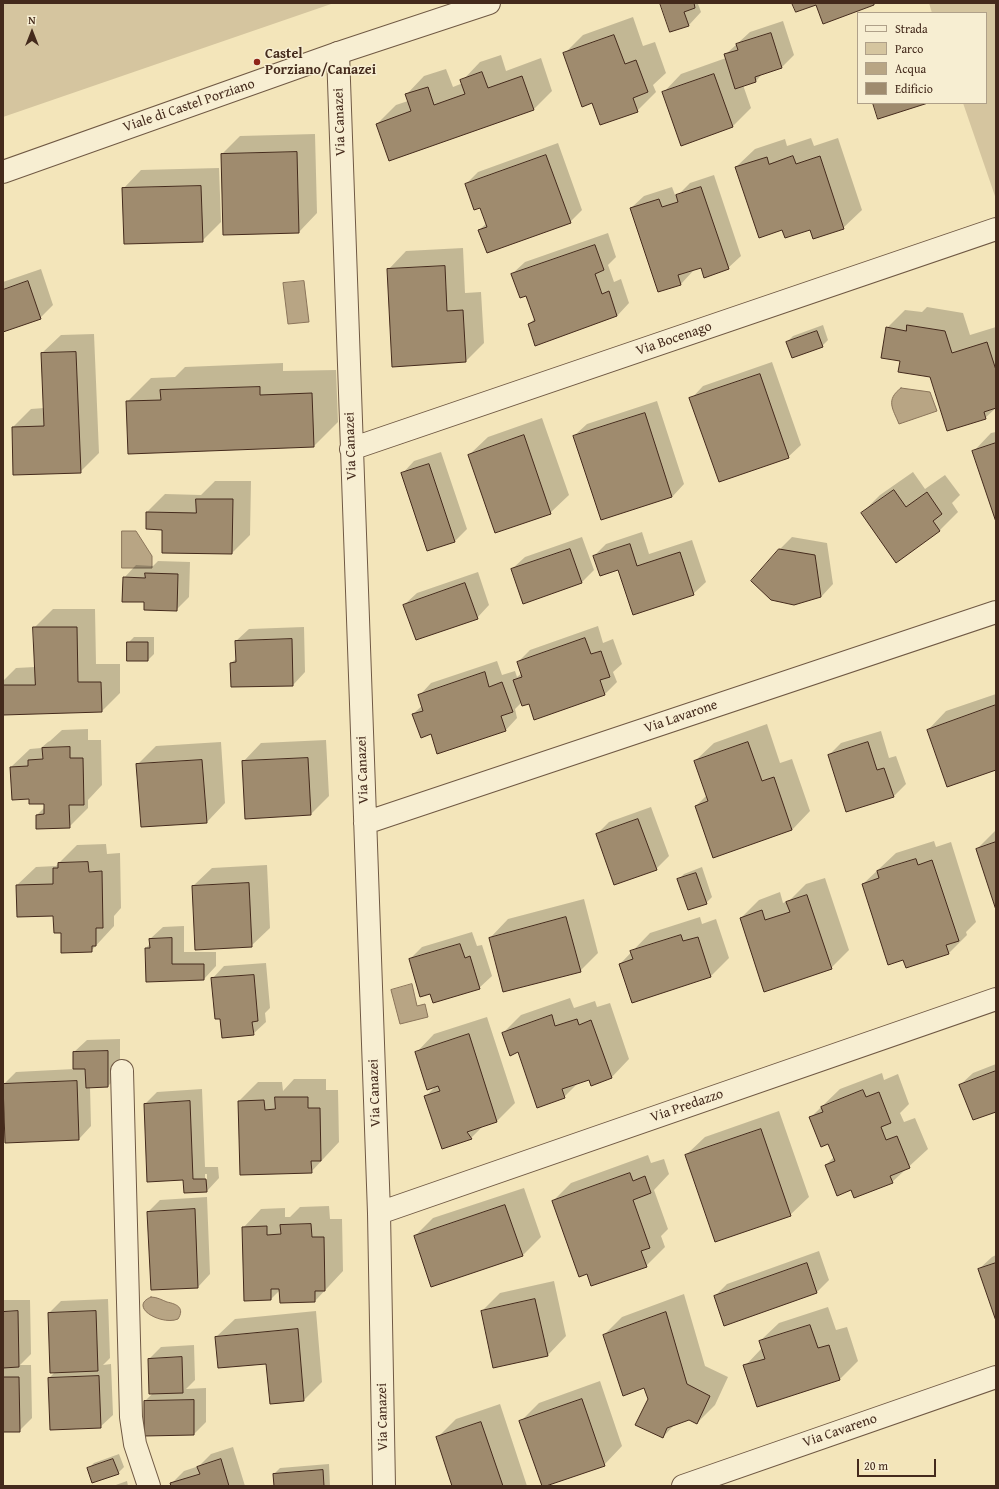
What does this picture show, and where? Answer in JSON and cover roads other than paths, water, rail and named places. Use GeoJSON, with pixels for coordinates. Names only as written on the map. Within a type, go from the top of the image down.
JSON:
{"type":"FeatureCollection","features":[{"type":"Feature","properties":{"kind":"street","name":"Viale di Castel Porziano"},"geometry":{"type":"LineString","coordinates":[[3,172],[338,54],[489,3]]}},
{"type":"Feature","properties":{"kind":"street","name":"Via Canazei"},"geometry":{"type":"LineString","coordinates":[[338,54],[379,1213],[384,1486]]}},
{"type":"Feature","properties":{"kind":"street","name":"Via Bocenago"},"geometry":{"type":"LineString","coordinates":[[351,449],[996,229]]}},
{"type":"Feature","properties":{"kind":"street","name":"Via Lavarone"},"geometry":{"type":"LineString","coordinates":[[365,823],[996,612]]}},
{"type":"Feature","properties":{"kind":"street","name":"Via Predazzo"},"geometry":{"type":"LineString","coordinates":[[379,1213],[996,999]]}},
{"type":"Feature","properties":{"kind":"street"},"geometry":{"type":"LineString","coordinates":[[122,1071],[131,1417],[135,1444],[149,1486]]}},
{"type":"Feature","properties":{"kind":"street","name":"Via Cavareno"},"geometry":{"type":"LineString","coordinates":[[683,1486],[996,1377]]}},
{"type":"Feature","properties":{"kind":"water"},"geometry":{"type":"Polygon","coordinates":[[[304,281],[309,322],[288,324],[283,283],[304,281]]]}},
{"type":"Feature","properties":{"kind":"water"},"geometry":{"type":"Polygon","coordinates":[[[901,388],[930,392],[937,411],[899,424],[893,409],[892,401],[896,392],[901,388]]]}},
{"type":"Feature","properties":{"kind":"water"},"geometry":{"type":"Polygon","coordinates":[[[122,531],[136,531],[152,556],[152,568],[122,568],[122,531]]]}},
{"type":"Feature","properties":{"kind":"water"},"geometry":{"type":"Polygon","coordinates":[[[412,984],[417,1006],[425,1004],[428,1017],[400,1024],[391,990],[412,984]]]}},
{"type":"Feature","properties":{"kind":"water"},"geometry":{"type":"Polygon","coordinates":[[[151,1297],[177,1305],[181,1312],[178,1319],[164,1320],[156,1318],[145,1310],[143,1306],[145,1301],[151,1297]]]}},
{"type":"Feature","properties":{"kind":"place","name":"Castel Porziano/Canazei"},"geometry":{"type":"Point","coordinates":[257,62]}}]}
